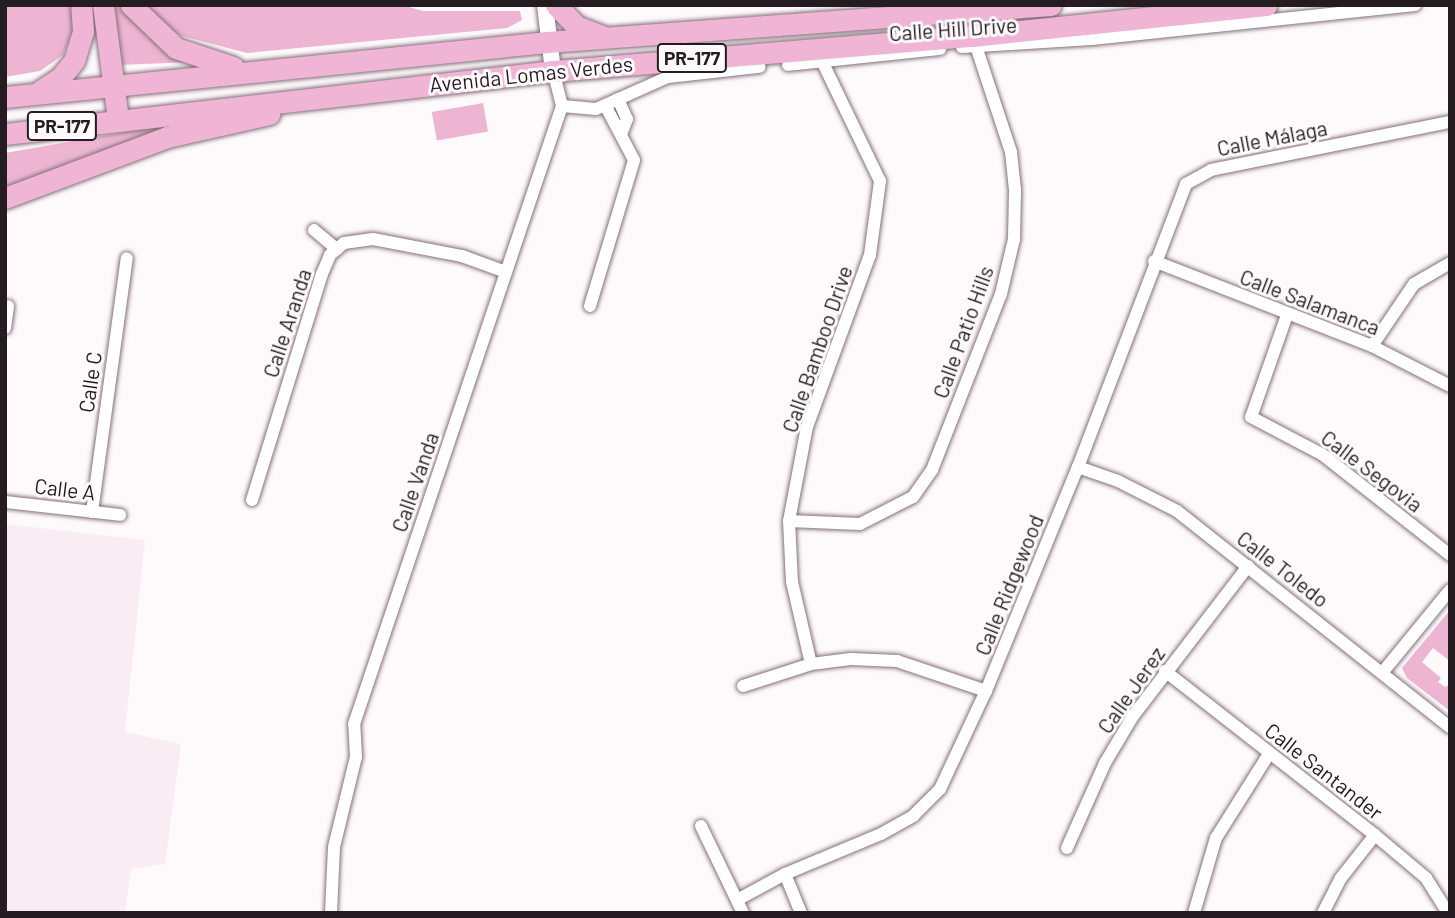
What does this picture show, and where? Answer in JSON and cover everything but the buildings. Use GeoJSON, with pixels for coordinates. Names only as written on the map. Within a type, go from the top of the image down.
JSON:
{"type":"FeatureCollection","features":[{"type":"Feature","properties":{"kind":"highway"},"geometry":{"type":"LineString","coordinates":[[33,94],[60,78],[74,61],[83,31],[81,5]]}},
{"type":"Feature","properties":{"kind":"highway"},"geometry":{"type":"LineString","coordinates":[[103,5],[118,119]]}},
{"type":"Feature","properties":{"kind":"highway"},"geometry":{"type":"LineString","coordinates":[[131,5],[176,48],[226,66],[259,70]]}},
{"type":"Feature","properties":{"kind":"highway"},"geometry":{"type":"LineString","coordinates":[[556,5],[576,26],[614,39]]}},
{"type":"Feature","properties":{"kind":"highway","name":"Avenida Lomas Verdes"},"geometry":{"type":"LineString","coordinates":[[5,97],[547,42],[1051,5]]}},
{"type":"Feature","properties":{"kind":"highway","name":"Avenida Lomas Verdes"},"geometry":{"type":"LineString","coordinates":[[5,134],[553,71],[972,36],[1266,5]]}},
{"type":"Feature","properties":{"kind":"highway"},"geometry":{"type":"LineString","coordinates":[[5,198],[167,137],[261,116],[324,97]]}},
{"type":"Feature","properties":{"kind":"street"},"geometry":{"type":"LineString","coordinates":[[545,5],[547,42],[562,106],[583,111],[605,105],[668,77],[759,67]]}},
{"type":"Feature","properties":{"kind":"street","name":"Calle Hill Drive"},"geometry":{"type":"LineString","coordinates":[[788,65],[821,59],[1092,39],[1415,5]]}},
{"type":"Feature","properties":{"kind":"street","name":"Calle Patio Hills"},"geometry":{"type":"LineString","coordinates":[[789,521],[860,524],[913,497],[932,470],[986,332],[1014,239],[1015,190],[1011,152],[976,46]]}},
{"type":"Feature","properties":{"kind":"street","name":"Calle Bamboo Drive"},"geometry":{"type":"LineString","coordinates":[[811,664],[792,582],[789,521],[807,427],[870,255],[878,215],[880,181],[871,154],[821,59]]}},
{"type":"Feature","properties":{"kind":"street"},"geometry":{"type":"LineString","coordinates":[[618,99],[627,119],[622,132]]}},
{"type":"Feature","properties":{"kind":"street"},"geometry":{"type":"LineString","coordinates":[[590,306],[632,178],[634,160],[622,132],[614,126],[605,105]]}},
{"type":"Feature","properties":{"kind":"street","name":"Calle Vanda"},"geometry":{"type":"LineString","coordinates":[[331,913],[334,847],[356,757],[354,724],[562,106]]}},
{"type":"Feature","properties":{"kind":"street","name":"Calle Málaga"},"geometry":{"type":"LineString","coordinates":[[1154,261],[1186,184],[1211,170],[1450,122]]}},
{"type":"Feature","properties":{"kind":"street"},"geometry":{"type":"LineString","coordinates":[[314,230],[337,249]]}},
{"type":"Feature","properties":{"kind":"street","name":"Calle Aranda"},"geometry":{"type":"LineString","coordinates":[[251,500],[322,274],[337,249],[344,243],[373,239],[462,256],[506,272]]}},
{"type":"Feature","properties":{"kind":"street","name":"Calle C"},"geometry":{"type":"LineString","coordinates":[[92,512],[127,258]]}},
{"type":"Feature","properties":{"kind":"street","name":"Calle Salamanca"},"geometry":{"type":"LineString","coordinates":[[1154,261],[1372,346],[1450,386]]}},
{"type":"Feature","properties":{"kind":"street","name":"Calle Ridgewood"},"geometry":{"type":"LineString","coordinates":[[737,900],[785,874],[913,816],[940,789],[986,691],[1078,467],[1154,261]]}},
{"type":"Feature","properties":{"kind":"street"},"geometry":{"type":"LineString","coordinates":[[1372,346],[1414,284],[1450,262]]}},
{"type":"Feature","properties":{"kind":"street"},"geometry":{"type":"LineString","coordinates":[[5,328],[8,306]]}},
{"type":"Feature","properties":{"kind":"street","name":"Calle Segovia"},"geometry":{"type":"LineString","coordinates":[[1287,315],[1251,417],[1323,455],[1450,555]]}},
{"type":"Feature","properties":{"kind":"street","name":"Calle Toledo"},"geometry":{"type":"LineString","coordinates":[[1078,467],[1164,503],[1450,726]]}},
{"type":"Feature","properties":{"kind":"street","name":"Calle A"},"geometry":{"type":"LineString","coordinates":[[5,502],[120,515]]}},
{"type":"Feature","properties":{"kind":"street","name":"Calle Jerez"},"geometry":{"type":"LineString","coordinates":[[1067,848],[1105,763],[1166,671],[1248,566]]}},
{"type":"Feature","properties":{"kind":"street"},"geometry":{"type":"LineString","coordinates":[[1382,673],[1450,590]]}},
{"type":"Feature","properties":{"kind":"street"},"geometry":{"type":"LineString","coordinates":[[743,686],[811,664],[851,659],[897,661],[986,691]]}},
{"type":"Feature","properties":{"kind":"street","name":"Calle Santander"},"geometry":{"type":"LineString","coordinates":[[1166,671],[1426,878],[1448,913]]}},
{"type":"Feature","properties":{"kind":"street"},"geometry":{"type":"LineString","coordinates":[[1194,913],[1220,829],[1269,754]]}},
{"type":"Feature","properties":{"kind":"street"},"geometry":{"type":"LineString","coordinates":[[701,826],[743,913]]}},
{"type":"Feature","properties":{"kind":"street"},"geometry":{"type":"LineString","coordinates":[[1322,913],[1341,878],[1375,835]]}},
{"type":"Feature","properties":{"kind":"street"},"geometry":{"type":"LineString","coordinates":[[785,874],[801,913]]}},
{"type":"Feature","properties":{"kind":"shaded area"},"geometry":{"type":"Polygon","coordinates":[[[5,5],[72,5],[76,24],[63,55],[40,71],[5,77],[5,5]]]}},
{"type":"Feature","properties":{"kind":"shaded area"},"geometry":{"type":"Polygon","coordinates":[[[107,5],[124,5],[148,37],[194,62],[117,65],[107,5]]]}},
{"type":"Feature","properties":{"kind":"shaded area"},"geometry":{"type":"Polygon","coordinates":[[[144,5],[402,5],[423,11],[520,11],[522,20],[507,28],[247,53],[182,36],[158,22],[144,5]]]}},
{"type":"Feature","properties":{"kind":"shaded area"},"geometry":{"type":"Polygon","coordinates":[[[483,103],[488,132],[437,141],[432,112],[483,103]]]}},
{"type":"Feature","properties":{"kind":"shaded area"},"geometry":{"type":"Polygon","coordinates":[[[177,123],[177,127],[5,187],[5,153],[177,123]]]}},
{"type":"Feature","properties":{"kind":"shaded area"},"geometry":{"type":"Polygon","coordinates":[[[5,524],[145,540],[125,732],[181,744],[165,864],[131,869],[125,913],[5,913],[5,524]]]}},
{"type":"Feature","properties":{"kind":"shaded area"},"geometry":{"type":"Polygon","coordinates":[[[1450,610],[1450,661],[1433,648],[1422,662],[1441,678],[1438,682],[1445,687],[1450,684],[1450,711],[1407,678],[1402,668],[1450,610]]]}}]}
